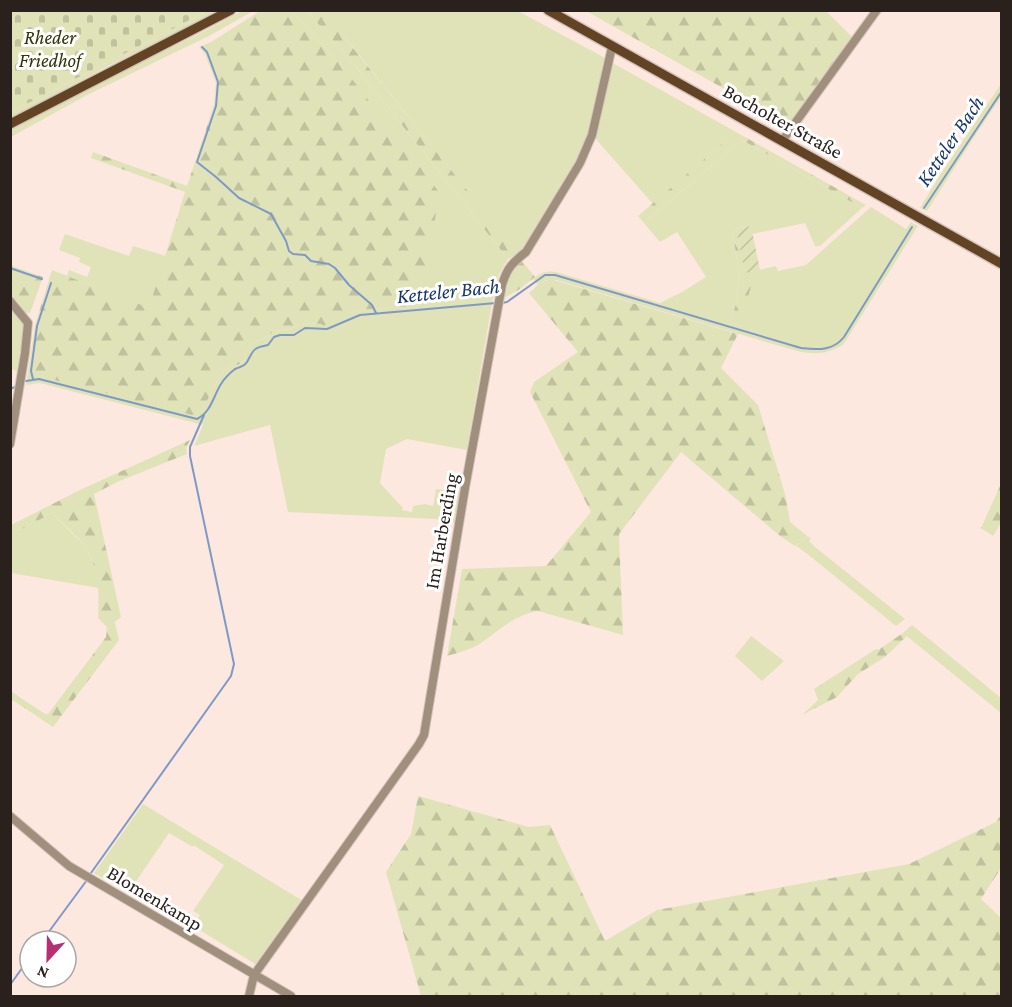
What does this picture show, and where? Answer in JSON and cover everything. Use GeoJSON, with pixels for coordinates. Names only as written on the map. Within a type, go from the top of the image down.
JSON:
{"type":"FeatureCollection","features":[{"type":"Feature","properties":{"kind":"main road"},"geometry":{"type":"LineString","coordinates":[[10,124],[231,10]]}},
{"type":"Feature","properties":{"kind":"main road","name":"Bocholter Straße"},"geometry":{"type":"LineString","coordinates":[[548,10],[1002,264]]}},
{"type":"Feature","properties":{"kind":"street"},"geometry":{"type":"LineString","coordinates":[[782,141],[877,10]]}},
{"type":"Feature","properties":{"kind":"street","name":"Im Harberding"},"geometry":{"type":"LineString","coordinates":[[249,996],[254,975],[424,735],[465,488],[499,298],[506,271],[526,252],[580,163],[592,135],[612,47]]}},
{"type":"Feature","properties":{"kind":"street"},"geometry":{"type":"LineString","coordinates":[[10,301],[28,323],[10,444]]}},
{"type":"Feature","properties":{"kind":"street","name":"Blomenkamp"},"geometry":{"type":"LineString","coordinates":[[10,816],[69,866],[291,996]]}},
{"type":"Feature","properties":{"kind":"green space","name":"Rheder Friedhof"},"geometry":{"type":"Polygon","coordinates":[[[11,10],[207,10],[207,11],[11,112],[11,10]]]}},
{"type":"Feature","properties":{"kind":"green space"},"geometry":{"type":"Polygon","coordinates":[[[743,10],[747,12],[748,10],[826,11],[853,38],[790,126],[586,11],[743,10]]]}},
{"type":"Feature","properties":{"kind":"green space"},"geometry":{"type":"Polygon","coordinates":[[[207,11],[219,11],[106,67],[11,118],[11,112],[207,11]]]}},
{"type":"Feature","properties":{"kind":"green space"},"geometry":{"type":"Polygon","coordinates":[[[242,11],[253,11],[209,36],[87,95],[11,137],[10,131],[85,90],[242,11]]]}},
{"type":"Feature","properties":{"kind":"green space"},"geometry":{"type":"Polygon","coordinates":[[[260,11],[292,11],[344,69],[439,192],[431,247],[412,306],[358,310],[324,326],[307,323],[291,329],[274,331],[249,347],[244,362],[223,371],[202,410],[192,415],[39,376],[34,368],[29,366],[35,325],[52,270],[149,308],[185,192],[91,158],[93,152],[187,186],[214,105],[216,83],[205,54],[199,47],[260,11]]]}},
{"type":"Feature","properties":{"kind":"green space"},"geometry":{"type":"Polygon","coordinates":[[[292,11],[307,11],[356,67],[508,259],[499,275],[492,303],[467,450],[407,439],[386,449],[380,483],[403,508],[402,510],[412,512],[413,506],[425,504],[433,506],[436,489],[460,492],[455,523],[435,519],[288,512],[270,425],[194,446],[203,425],[40,383],[26,385],[29,366],[202,410],[223,371],[244,362],[249,347],[274,331],[291,329],[307,323],[324,325],[358,310],[412,306],[344,69],[292,11]]]}},
{"type":"Feature","properties":{"kind":"green space"},"geometry":{"type":"Polygon","coordinates":[[[307,11],[322,11],[329,18],[517,254],[508,259],[356,67],[307,11]]]}},
{"type":"Feature","properties":{"kind":"green space"},"geometry":{"type":"Polygon","coordinates":[[[322,11],[518,11],[605,58],[589,132],[581,155],[534,236],[517,254],[357,52],[322,11]]]}},
{"type":"Feature","properties":{"kind":"green space"},"geometry":{"type":"Polygon","coordinates":[[[611,62],[736,132],[653,204],[594,137],[611,62]]]}},
{"type":"Feature","properties":{"kind":"green space"},"geometry":{"type":"Polygon","coordinates":[[[1001,84],[1001,97],[927,211],[920,208],[940,175],[1001,84]]]}},
{"type":"Feature","properties":{"kind":"green space"},"geometry":{"type":"Polygon","coordinates":[[[736,132],[866,205],[862,208],[742,140],[644,223],[638,216],[736,132]]]}},
{"type":"Feature","properties":{"kind":"green space"},"geometry":{"type":"Polygon","coordinates":[[[742,140],[862,208],[820,246],[815,246],[805,223],[752,234],[750,226],[736,229],[733,234],[739,273],[737,301],[730,323],[740,326],[745,273],[776,266],[778,271],[806,265],[871,207],[906,229],[911,222],[918,226],[843,345],[821,353],[797,351],[556,280],[546,280],[538,285],[533,279],[543,272],[556,272],[660,303],[706,277],[677,232],[660,242],[644,223],[742,140]]]}},
{"type":"Feature","properties":{"kind":"green space"},"geometry":{"type":"Polygon","coordinates":[[[751,226],[760,270],[745,273],[736,229],[751,226]]]}},
{"type":"Feature","properties":{"kind":"green space"},"geometry":{"type":"Polygon","coordinates":[[[736,229],[745,272],[753,279],[740,326],[730,323],[737,301],[739,273],[733,234],[736,229]]]}},
{"type":"Feature","properties":{"kind":"green space"},"geometry":{"type":"Polygon","coordinates":[[[65,234],[129,256],[133,246],[166,256],[150,309],[67,276],[69,270],[87,277],[91,267],[79,262],[80,258],[59,250],[65,234]]]}},
{"type":"Feature","properties":{"kind":"green space"},"geometry":{"type":"Polygon","coordinates":[[[522,261],[535,277],[504,298],[510,274],[522,261]]]}},
{"type":"Feature","properties":{"kind":"green space"},"geometry":{"type":"Polygon","coordinates":[[[10,265],[43,277],[30,313],[26,313],[11,294],[10,265]]]}},
{"type":"Feature","properties":{"kind":"green space"},"geometry":{"type":"Polygon","coordinates":[[[550,279],[738,334],[721,368],[758,405],[785,494],[790,522],[807,536],[795,546],[780,536],[681,452],[619,534],[623,635],[538,611],[513,620],[474,647],[447,656],[462,569],[546,566],[591,512],[530,392],[534,382],[578,352],[529,293],[540,283],[550,279]]]}},
{"type":"Feature","properties":{"kind":"green space"},"geometry":{"type":"Polygon","coordinates":[[[10,307],[22,321],[24,328],[17,371],[11,369],[10,307]]]}},
{"type":"Feature","properties":{"kind":"green space"},"geometry":{"type":"Polygon","coordinates":[[[190,440],[186,448],[187,454],[117,482],[94,494],[121,617],[115,622],[119,640],[53,727],[11,699],[11,689],[12,692],[48,714],[106,637],[107,627],[98,618],[96,573],[91,556],[83,544],[52,513],[11,535],[11,525],[82,489],[190,440]]]}},
{"type":"Feature","properties":{"kind":"green space"},"geometry":{"type":"Polygon","coordinates":[[[1001,484],[1001,523],[993,536],[981,528],[1001,484]]]}},
{"type":"Feature","properties":{"kind":"green space"},"geometry":{"type":"Polygon","coordinates":[[[52,513],[86,547],[96,570],[99,588],[11,573],[10,535],[52,513]]]}},
{"type":"Feature","properties":{"kind":"green space"},"geometry":{"type":"Polygon","coordinates":[[[807,536],[811,538],[809,541],[815,547],[905,619],[896,626],[796,546],[807,536]]]}},
{"type":"Feature","properties":{"kind":"green space"},"geometry":{"type":"Polygon","coordinates":[[[912,625],[1001,698],[1001,713],[903,633],[912,625]]]}},
{"type":"Feature","properties":{"kind":"green space"},"geometry":{"type":"Polygon","coordinates":[[[903,633],[907,636],[885,657],[858,674],[837,697],[802,715],[818,700],[814,689],[903,633]]]}},
{"type":"Feature","properties":{"kind":"green space"},"geometry":{"type":"Polygon","coordinates":[[[751,636],[784,661],[762,681],[735,656],[751,636]]]}},
{"type":"Feature","properties":{"kind":"green space"},"geometry":{"type":"Polygon","coordinates":[[[418,796],[529,827],[550,825],[605,941],[657,910],[909,864],[996,822],[1001,815],[1001,868],[981,899],[1001,918],[1001,996],[421,996],[386,872],[411,834],[418,796]]]}},
{"type":"Feature","properties":{"kind":"green space"},"geometry":{"type":"Polygon","coordinates":[[[143,804],[303,901],[257,965],[193,926],[200,915],[193,911],[224,865],[195,846],[169,833],[128,893],[94,873],[143,804]]]}},
{"type":"Feature","properties":{"kind":"waterway"},"geometry":{"type":"LineString","coordinates":[[202,47],[207,52],[218,82],[216,106],[197,162],[239,198],[271,214],[289,251],[335,268],[349,285],[372,305],[376,313]]}},
{"type":"Feature","properties":{"kind":"waterway","name":"Ketteler Bach"},"geometry":{"type":"LineString","coordinates":[[924,208],[1002,91]]}},
{"type":"Feature","properties":{"kind":"waterway","name":"Ketteler Bach"},"geometry":{"type":"LineString","coordinates":[[502,303],[507,302],[545,275],[555,275],[801,348],[825,348],[835,345],[844,337],[912,227]]}},
{"type":"Feature","properties":{"kind":"waterway"},"geometry":{"type":"LineString","coordinates":[[10,268],[42,279]]}},
{"type":"Feature","properties":{"kind":"waterway"},"geometry":{"type":"LineString","coordinates":[[33,379],[31,371],[37,326],[51,283]]}},
{"type":"Feature","properties":{"kind":"waterway","name":"Ketteler Bach"},"geometry":{"type":"LineString","coordinates":[[26,381],[39,379],[197,419],[209,408],[227,376],[246,364],[254,350],[268,345],[274,337],[294,335],[305,328],[327,329],[360,315],[496,303]]}},
{"type":"Feature","properties":{"kind":"waterway","name":"Ketteler Bach"},"geometry":{"type":"LineString","coordinates":[[10,389],[15,387]]}},
{"type":"Feature","properties":{"kind":"waterway"},"geometry":{"type":"LineString","coordinates":[[91,873],[231,676],[234,664],[190,456],[190,447],[204,415]]}},
{"type":"Feature","properties":{"kind":"waterway"},"geometry":{"type":"LineString","coordinates":[[51,929],[87,880]]}},
{"type":"Feature","properties":{"kind":"waterway"},"geometry":{"type":"LineString","coordinates":[[10,985],[18,974]]}}]}
